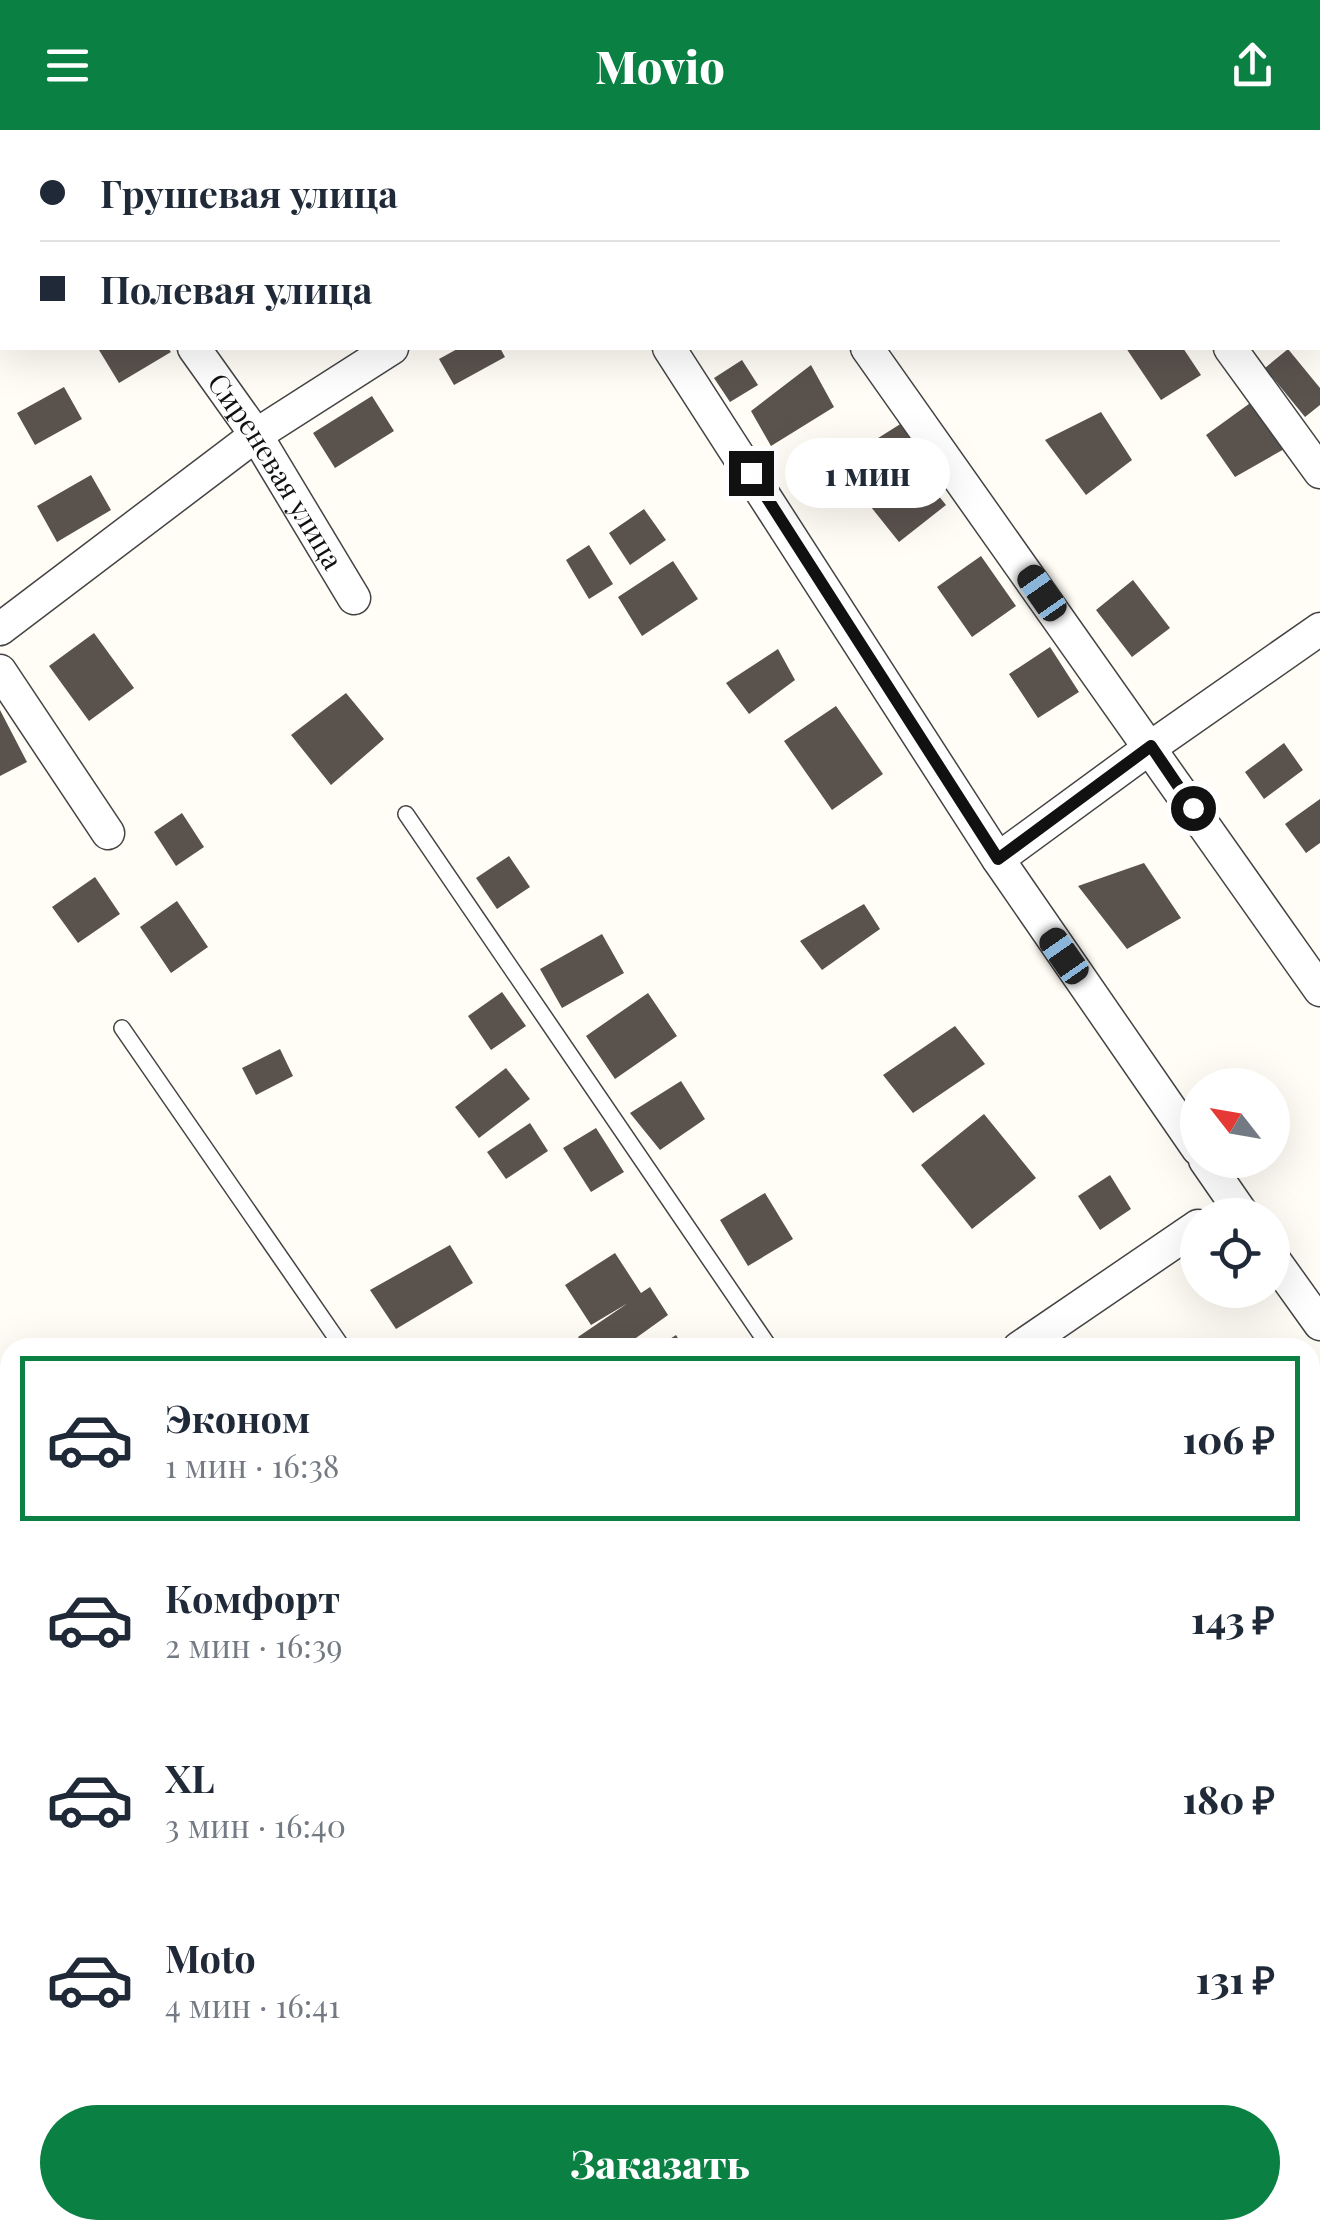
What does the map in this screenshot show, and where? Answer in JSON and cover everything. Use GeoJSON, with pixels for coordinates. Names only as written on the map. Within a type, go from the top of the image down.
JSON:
{"type":"FeatureCollection","features":[{"type":"Feature","properties":{"kind":"street","name":"Сиреневая улица"},"geometry":{"type":"LineString","coordinates":[[195,350],[256,435],[354,598]]}},
{"type":"Feature","properties":{"kind":"street"},"geometry":{"type":"LineString","coordinates":[[0,629],[256,435],[389,350]]}},
{"type":"Feature","properties":{"kind":"street"},"geometry":{"type":"LineString","coordinates":[[670,350],[998,859],[1180,1123]]}},
{"type":"Feature","properties":{"kind":"street"},"geometry":{"type":"LineString","coordinates":[[868,350],[1320,990]]}},
{"type":"Feature","properties":{"kind":"street"},"geometry":{"type":"LineString","coordinates":[[1231,350],[1320,472]]}},
{"type":"Feature","properties":{"kind":"street"},"geometry":{"type":"LineString","coordinates":[[998,859],[1151,746],[1320,629]]}},
{"type":"Feature","properties":{"kind":"street"},"geometry":{"type":"LineString","coordinates":[[0,672],[108,833]]}},
{"type":"Feature","properties":{"kind":"street"},"geometry":{"type":"LineString","coordinates":[[1035,1338],[1180,1238]]}},
{"type":"Feature","properties":{"kind":"street"},"geometry":{"type":"LineString","coordinates":[[1290,1282],[1320,1324]]}},
{"type":"Feature","properties":{"kind":"lane"},"geometry":{"type":"LineString","coordinates":[[406,814],[763,1338]]}},
{"type":"Feature","properties":{"kind":"lane"},"geometry":{"type":"LineString","coordinates":[[122,1028],[337,1338]]}},
{"type":"Feature","properties":{"kind":"building"},"geometry":{"type":"Polygon","coordinates":[[[99,350],[171,352],[119,383],[99,350]]]}},
{"type":"Feature","properties":{"kind":"building"},"geometry":{"type":"Polygon","coordinates":[[[455,350],[501,350],[505,357],[454,385],[439,359],[455,350]]]}},
{"type":"Feature","properties":{"kind":"building"},"geometry":{"type":"Polygon","coordinates":[[[1127,350],[1184,350],[1201,375],[1161,400],[1127,350]]]}},
{"type":"Feature","properties":{"kind":"building"},"geometry":{"type":"Polygon","coordinates":[[[1289,350],[1320,388],[1320,405],[1305,417],[1265,368],[1289,350]]]}},
{"type":"Feature","properties":{"kind":"building"},"geometry":{"type":"Polygon","coordinates":[[[742,360],[758,385],[730,402],[714,378],[742,360]]]}},
{"type":"Feature","properties":{"kind":"building"},"geometry":{"type":"Polygon","coordinates":[[[811,365],[834,407],[771,446],[751,411],[811,365]]]}},
{"type":"Feature","properties":{"kind":"building"},"geometry":{"type":"Polygon","coordinates":[[[64,387],[82,419],[35,445],[17,413],[64,387]]]}},
{"type":"Feature","properties":{"kind":"building"},"geometry":{"type":"Polygon","coordinates":[[[372,396],[394,431],[335,468],[313,433],[372,396]]]}},
{"type":"Feature","properties":{"kind":"building"},"geometry":{"type":"Polygon","coordinates":[[[1253,401],[1286,448],[1235,477],[1206,435],[1253,401]]]}},
{"type":"Feature","properties":{"kind":"building"},"geometry":{"type":"Polygon","coordinates":[[[1101,412],[1132,460],[1086,495],[1045,440],[1101,412]]]}},
{"type":"Feature","properties":{"kind":"building"},"geometry":{"type":"Polygon","coordinates":[[[902,423],[926,457],[896,477],[875,440],[902,423]]]}},
{"type":"Feature","properties":{"kind":"building"},"geometry":{"type":"Polygon","coordinates":[[[918,470],[946,505],[899,542],[871,507],[918,470]]]}},
{"type":"Feature","properties":{"kind":"building"},"geometry":{"type":"Polygon","coordinates":[[[91,475],[111,510],[57,542],[37,506],[91,475]]]}},
{"type":"Feature","properties":{"kind":"building"},"geometry":{"type":"Polygon","coordinates":[[[644,509],[666,540],[630,565],[609,533],[644,509]]]}},
{"type":"Feature","properties":{"kind":"building"},"geometry":{"type":"Polygon","coordinates":[[[589,545],[613,584],[589,599],[566,560],[589,545]]]}},
{"type":"Feature","properties":{"kind":"building"},"geometry":{"type":"Polygon","coordinates":[[[981,556],[1016,606],[972,637],[937,587],[981,556]]]}},
{"type":"Feature","properties":{"kind":"building"},"geometry":{"type":"Polygon","coordinates":[[[673,561],[698,599],[642,636],[618,597],[673,561]]]}},
{"type":"Feature","properties":{"kind":"building"},"geometry":{"type":"Polygon","coordinates":[[[1133,580],[1170,628],[1132,657],[1096,610],[1133,580]]]}},
{"type":"Feature","properties":{"kind":"building"},"geometry":{"type":"Polygon","coordinates":[[[94,633],[134,688],[89,721],[49,666],[94,633]]]}},
{"type":"Feature","properties":{"kind":"building"},"geometry":{"type":"Polygon","coordinates":[[[1050,647],[1079,692],[1038,718],[1009,674],[1050,647]]]}},
{"type":"Feature","properties":{"kind":"building"},"geometry":{"type":"Polygon","coordinates":[[[778,649],[795,680],[749,714],[726,683],[778,649]]]}},
{"type":"Feature","properties":{"kind":"building"},"geometry":{"type":"Polygon","coordinates":[[[346,693],[384,739],[331,785],[291,735],[346,693]]]}},
{"type":"Feature","properties":{"kind":"building"},"geometry":{"type":"Polygon","coordinates":[[[836,706],[883,774],[832,810],[784,741],[836,706]]]}},
{"type":"Feature","properties":{"kind":"building"},"geometry":{"type":"Polygon","coordinates":[[[0,710],[27,762],[0,776],[0,710]]]}},
{"type":"Feature","properties":{"kind":"building"},"geometry":{"type":"Polygon","coordinates":[[[1284,743],[1303,770],[1264,799],[1245,772],[1284,743]]]}},
{"type":"Feature","properties":{"kind":"building"},"geometry":{"type":"Polygon","coordinates":[[[1320,799],[1320,843],[1306,853],[1285,824],[1320,799]]]}},
{"type":"Feature","properties":{"kind":"building"},"geometry":{"type":"Polygon","coordinates":[[[182,813],[204,847],[176,866],[154,832],[182,813]]]}},
{"type":"Feature","properties":{"kind":"building"},"geometry":{"type":"Polygon","coordinates":[[[509,856],[530,887],[497,909],[476,878],[509,856]]]}},
{"type":"Feature","properties":{"kind":"building"},"geometry":{"type":"Polygon","coordinates":[[[1144,863],[1181,918],[1127,949],[1078,886],[1144,863]]]}},
{"type":"Feature","properties":{"kind":"building"},"geometry":{"type":"Polygon","coordinates":[[[95,877],[120,914],[78,943],[52,907],[95,877]]]}},
{"type":"Feature","properties":{"kind":"building"},"geometry":{"type":"Polygon","coordinates":[[[177,901],[208,947],[171,973],[140,927],[177,901]]]}},
{"type":"Feature","properties":{"kind":"building"},"geometry":{"type":"Polygon","coordinates":[[[864,904],[880,929],[822,970],[800,941],[864,904]]]}},
{"type":"Feature","properties":{"kind":"building"},"geometry":{"type":"Polygon","coordinates":[[[602,934],[624,973],[562,1008],[540,969],[602,934]]]}},
{"type":"Feature","properties":{"kind":"building"},"geometry":{"type":"Polygon","coordinates":[[[502,992],[526,1026],[491,1050],[468,1016],[502,992]]]}},
{"type":"Feature","properties":{"kind":"building"},"geometry":{"type":"Polygon","coordinates":[[[648,993],[677,1036],[615,1079],[586,1036],[648,993]]]}},
{"type":"Feature","properties":{"kind":"building"},"geometry":{"type":"Polygon","coordinates":[[[955,1026],[985,1064],[913,1113],[883,1075],[955,1026]]]}},
{"type":"Feature","properties":{"kind":"building"},"geometry":{"type":"Polygon","coordinates":[[[280,1049],[293,1076],[256,1095],[242,1068],[280,1049]]]}},
{"type":"Feature","properties":{"kind":"building"},"geometry":{"type":"Polygon","coordinates":[[[506,1068],[530,1099],[479,1138],[455,1107],[506,1068]]]}},
{"type":"Feature","properties":{"kind":"building"},"geometry":{"type":"Polygon","coordinates":[[[681,1081],[705,1119],[660,1150],[630,1113],[681,1081]]]}},
{"type":"Feature","properties":{"kind":"building"},"geometry":{"type":"Polygon","coordinates":[[[984,1114],[1036,1178],[972,1229],[921,1165],[984,1114]]]}},
{"type":"Feature","properties":{"kind":"building"},"geometry":{"type":"Polygon","coordinates":[[[530,1123],[548,1151],[506,1179],[487,1152],[530,1123]]]}},
{"type":"Feature","properties":{"kind":"building"},"geometry":{"type":"Polygon","coordinates":[[[596,1128],[624,1172],[591,1192],[563,1148],[596,1128]]]}},
{"type":"Feature","properties":{"kind":"building"},"geometry":{"type":"Polygon","coordinates":[[[1110,1175],[1131,1209],[1100,1230],[1078,1196],[1110,1175]]]}},
{"type":"Feature","properties":{"kind":"building"},"geometry":{"type":"Polygon","coordinates":[[[765,1193],[793,1239],[748,1266],[720,1220],[765,1193]]]}},
{"type":"Feature","properties":{"kind":"building"},"geometry":{"type":"Polygon","coordinates":[[[450,1245],[473,1283],[396,1329],[370,1290],[450,1245]]]}},
{"type":"Feature","properties":{"kind":"building"},"geometry":{"type":"Polygon","coordinates":[[[615,1253],[641,1293],[650,1287],[668,1315],[636,1338],[579,1338],[628,1303],[591,1325],[565,1285],[615,1253]]]}},
{"type":"Feature","properties":{"kind":"route"},"geometry":{"type":"LineString","coordinates":[[751,473],[998,859],[1151,746],[1193,808]]}}]}
